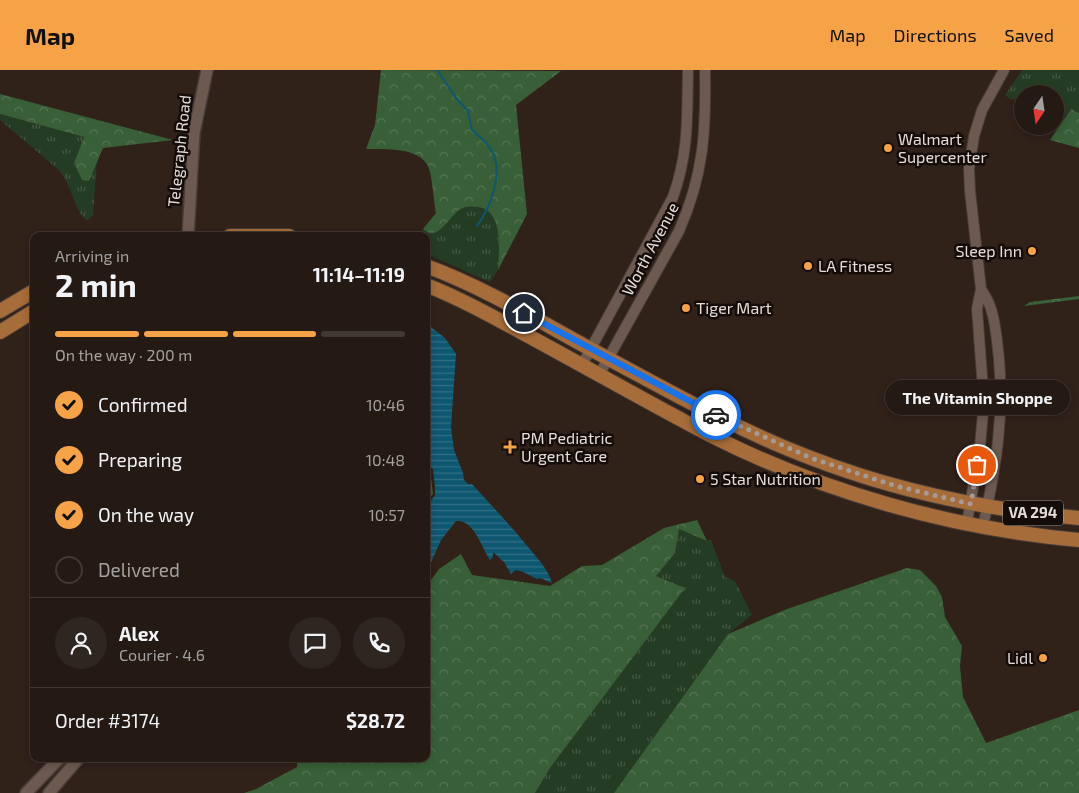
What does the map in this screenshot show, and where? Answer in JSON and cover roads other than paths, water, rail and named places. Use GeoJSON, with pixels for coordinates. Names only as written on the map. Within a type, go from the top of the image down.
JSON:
{"type":"FeatureCollection","features":[{"type":"Feature","properties":{"kind":"highway","name":"VA 294"},"geometry":{"type":"LineString","coordinates":[[430,268],[474,286],[591,350],[726,420],[811,458],[896,486],[971,504],[1079,518]]}},
{"type":"Feature","properties":{"kind":"highway","name":"VA 294"},"geometry":{"type":"LineString","coordinates":[[430,286],[481,310],[709,434],[793,472],[881,502],[967,523],[1040,536],[1079,540]]}},
{"type":"Feature","properties":{"kind":"highway"},"geometry":{"type":"LineString","coordinates":[[0,311],[30,293]]}},
{"type":"Feature","properties":{"kind":"highway"},"geometry":{"type":"LineString","coordinates":[[0,332],[30,314]]}},
{"type":"Feature","properties":{"kind":"main road","name":"Telegraph Road"},"geometry":{"type":"LineString","coordinates":[[188,232],[194,133],[207,70]]}},
{"type":"Feature","properties":{"kind":"main road"},"geometry":{"type":"LineString","coordinates":[[26,793],[56,762]]}},
{"type":"Feature","properties":{"kind":"main road"},"geometry":{"type":"LineString","coordinates":[[49,793],[75,762]]}},
{"type":"Feature","properties":{"kind":"street","name":"Worth Avenue"},"geometry":{"type":"LineString","coordinates":[[582,365],[670,204],[678,184],[686,144],[688,70]]}},
{"type":"Feature","properties":{"kind":"street","name":"Worth Avenue"},"geometry":{"type":"LineString","coordinates":[[599,374],[679,231],[689,209],[702,159],[706,70]]}},
{"type":"Feature","properties":{"kind":"street"},"geometry":{"type":"LineString","coordinates":[[967,523],[980,446],[984,402],[977,309],[981,289],[970,191],[970,170],[974,136],[982,110],[1004,70]]}},
{"type":"Feature","properties":{"kind":"street"},"geometry":{"type":"LineString","coordinates":[[981,289],[990,306],[993,319],[998,350],[1002,403],[999,445],[983,526]]}},
{"type":"Feature","properties":{"kind":"water"},"geometry":{"type":"Polygon","coordinates":[[[430,326],[445,338],[456,354],[451,427],[454,450],[464,480],[468,484],[472,484],[522,540],[542,564],[552,583],[516,570],[511,574],[504,562],[493,552],[493,557],[490,560],[473,529],[462,522],[456,521],[441,540],[430,565],[430,502],[435,495],[433,469],[430,466],[430,326]]]}},
{"type":"Feature","properties":{"kind":"waterway"},"geometry":{"type":"LineString","coordinates":[[437,70],[456,98],[468,111],[472,130],[489,146],[496,162],[497,171],[494,191],[477,226]]}},
{"type":"Feature","properties":{"kind":"place","name":"Walmart Supercenter"},"geometry":{"type":"Point","coordinates":[888,148]}},
{"type":"Feature","properties":{"kind":"place","name":"Sleep Inn"},"geometry":{"type":"Point","coordinates":[1032,251]}},
{"type":"Feature","properties":{"kind":"place","name":"LA Fitness"},"geometry":{"type":"Point","coordinates":[808,266]}},
{"type":"Feature","properties":{"kind":"place","name":"Tiger Mart"},"geometry":{"type":"Point","coordinates":[686,308]}},
{"type":"Feature","properties":{"kind":"place","name":"PM Pediatric Urgent Care"},"geometry":{"type":"Point","coordinates":[510,447]}},
{"type":"Feature","properties":{"kind":"place","name":"The Vitamin Shoppe"},"geometry":{"type":"Point","coordinates":[977,465]}},
{"type":"Feature","properties":{"kind":"place","name":"5 Star Nutrition"},"geometry":{"type":"Point","coordinates":[700,479]}},
{"type":"Feature","properties":{"kind":"place","name":"Lidl"},"geometry":{"type":"Point","coordinates":[1043,658]}}]}
